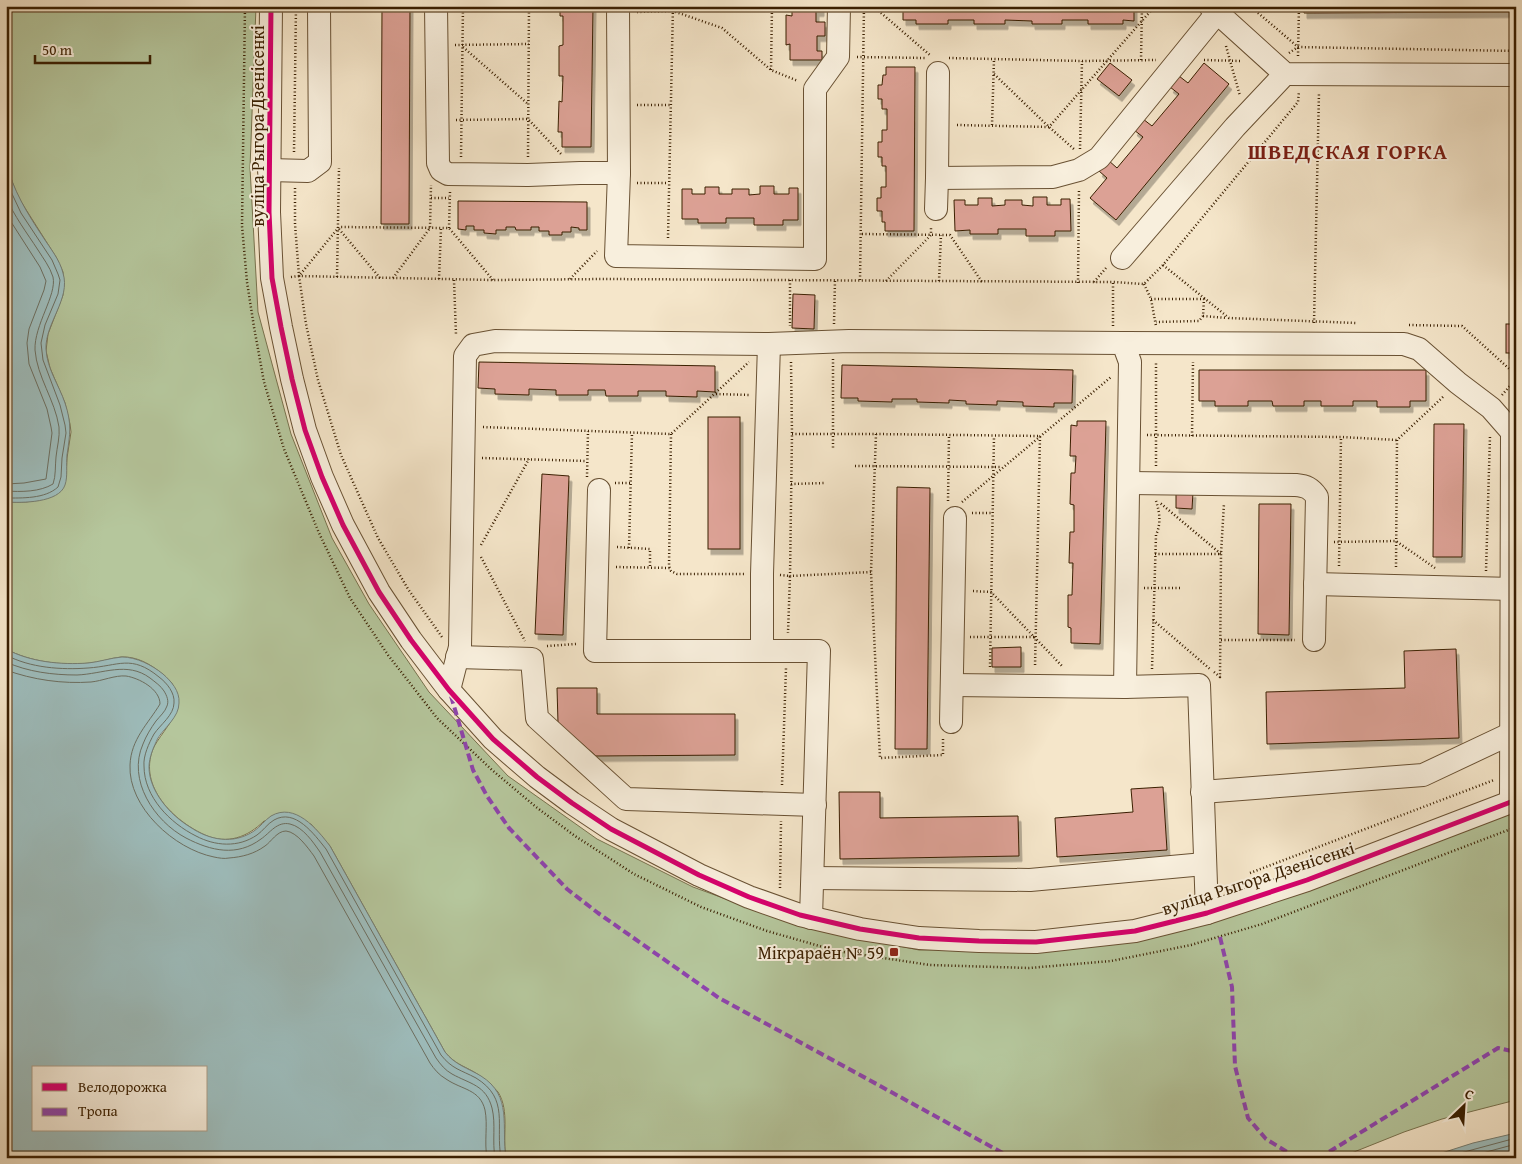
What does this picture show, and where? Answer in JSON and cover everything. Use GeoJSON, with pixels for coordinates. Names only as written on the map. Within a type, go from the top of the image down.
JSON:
{"type":"FeatureCollection","features":[{"type":"Feature","properties":{"kind":"street","name":"вуліца Рыгора Дзенісенкі"},"geometry":{"type":"LineString","coordinates":[[271,6],[269,212],[272,278],[280,327],[292,379],[305,430],[322,477],[340,517],[379,592],[411,640],[449,690],[493,739],[537,777],[604,824],[699,875],[780,908],[812,918],[860,929],[919,938],[1036,942],[1135,931],[1207,913],[1307,880],[1514,800]]}},
{"type":"Feature","properties":{"kind":"street"},"geometry":{"type":"LineString","coordinates":[[270,170],[308,171],[320,162],[319,6]]}},
{"type":"Feature","properties":{"kind":"street"},"geometry":{"type":"LineString","coordinates":[[436,6],[438,163],[441,170],[448,174],[619,173]]}},
{"type":"Feature","properties":{"kind":"street"},"geometry":{"type":"LineString","coordinates":[[618,9],[619,173],[616,256],[815,259],[815,89],[838,57],[839,6]]}},
{"type":"Feature","properties":{"kind":"street"},"geometry":{"type":"LineString","coordinates":[[937,178],[1053,177],[1079,170],[1099,158],[1180,60],[1213,10],[1278,68],[1516,75]]}},
{"type":"Feature","properties":{"kind":"street"},"geometry":{"type":"LineString","coordinates":[[936,209],[938,63]]}},
{"type":"Feature","properties":{"kind":"street"},"geometry":{"type":"LineString","coordinates":[[1122,258],[1235,127],[1278,68]]}},
{"type":"Feature","properties":{"kind":"street"},"geometry":{"type":"LineString","coordinates":[[449,690],[458,652],[465,356],[473,345],[495,341],[780,343],[833,341],[1122,349],[1156,333],[1193,343],[1404,344],[1419,349],[1458,383],[1491,408],[1512,432],[1512,733],[1514,800]]}},
{"type":"Feature","properties":{"kind":"street"},"geometry":{"type":"LineString","coordinates":[[762,651],[762,574],[780,343]]}},
{"type":"Feature","properties":{"kind":"street"},"geometry":{"type":"LineString","coordinates":[[1122,349],[1129,435],[1125,687]]}},
{"type":"Feature","properties":{"kind":"street"},"geometry":{"type":"LineString","coordinates":[[1129,483],[1296,485],[1312,490],[1317,497],[1314,640]]}},
{"type":"Feature","properties":{"kind":"street"},"geometry":{"type":"LineString","coordinates":[[593,486],[598,546],[595,651],[819,651],[812,918]]}},
{"type":"Feature","properties":{"kind":"street"},"geometry":{"type":"LineString","coordinates":[[951,722],[955,513]]}},
{"type":"Feature","properties":{"kind":"street"},"geometry":{"type":"LineString","coordinates":[[1315,584],[1513,589]]}},
{"type":"Feature","properties":{"kind":"street"},"geometry":{"type":"LineString","coordinates":[[458,652],[532,659],[537,718],[626,799],[815,805]]}},
{"type":"Feature","properties":{"kind":"street"},"geometry":{"type":"LineString","coordinates":[[952,685],[1125,687],[1199,685],[1207,913]]}},
{"type":"Feature","properties":{"kind":"street"},"geometry":{"type":"LineString","coordinates":[[1202,792],[1423,776],[1512,733]]}},
{"type":"Feature","properties":{"kind":"street"},"geometry":{"type":"LineString","coordinates":[[813,878],[1030,880],[1204,864]]}},
{"type":"Feature","properties":{"kind":"path"},"geometry":{"type":"LineString","coordinates":[[245,6],[242,226],[247,282]]}},
{"type":"Feature","properties":{"kind":"path"},"geometry":{"type":"LineString","coordinates":[[296,6],[295,224],[299,276],[306,324],[318,380],[341,456],[378,538],[408,589],[449,647],[458,652]]}},
{"type":"Feature","properties":{"kind":"path"},"geometry":{"type":"LineString","coordinates":[[461,174],[463,6]]}},
{"type":"Feature","properties":{"kind":"path"},"geometry":{"type":"LineString","coordinates":[[528,175],[529,6]]}},
{"type":"Feature","properties":{"kind":"path"},"geometry":{"type":"LineString","coordinates":[[667,280],[673,6]]}},
{"type":"Feature","properties":{"kind":"path"},"geometry":{"type":"LineString","coordinates":[[771,70],[772,6]]}},
{"type":"Feature","properties":{"kind":"path"},"geometry":{"type":"LineString","coordinates":[[860,280],[864,6]]}},
{"type":"Feature","properties":{"kind":"path"},"geometry":{"type":"LineString","coordinates":[[1141,60],[1142,6]]}},
{"type":"Feature","properties":{"kind":"path"},"geometry":{"type":"LineString","coordinates":[[1049,127],[1155,6]]}},
{"type":"Feature","properties":{"kind":"path"},"geometry":{"type":"LineString","coordinates":[[1250,6],[1298,47],[1516,51]]}},
{"type":"Feature","properties":{"kind":"path"},"geometry":{"type":"LineString","coordinates":[[618,9],[673,10],[722,28],[771,70],[815,89]]}},
{"type":"Feature","properties":{"kind":"path"},"geometry":{"type":"LineString","coordinates":[[1225,41],[1240,98]]}},
{"type":"Feature","properties":{"kind":"path"},"geometry":{"type":"LineString","coordinates":[[437,45],[528,44]]}},
{"type":"Feature","properties":{"kind":"path"},"geometry":{"type":"LineString","coordinates":[[462,46],[528,104]]}},
{"type":"Feature","properties":{"kind":"path"},"geometry":{"type":"LineString","coordinates":[[838,57],[863,56],[938,63],[994,59],[1230,60],[1278,68],[1298,47]]}},
{"type":"Feature","properties":{"kind":"path"},"geometry":{"type":"LineString","coordinates":[[992,125],[994,59]]}},
{"type":"Feature","properties":{"kind":"path"},"geometry":{"type":"LineString","coordinates":[[994,74],[1080,154]]}},
{"type":"Feature","properties":{"kind":"path"},"geometry":{"type":"LineString","coordinates":[[1314,322],[1319,91]]}},
{"type":"Feature","properties":{"kind":"path"},"geometry":{"type":"LineString","coordinates":[[291,277],[454,280],[1113,282],[1144,284],[1163,265],[1298,102]]}},
{"type":"Feature","properties":{"kind":"path"},"geometry":{"type":"LineString","coordinates":[[618,104],[671,105]]}},
{"type":"Feature","properties":{"kind":"path"},"geometry":{"type":"LineString","coordinates":[[437,119],[528,119],[580,173]]}},
{"type":"Feature","properties":{"kind":"path"},"geometry":{"type":"LineString","coordinates":[[938,124],[1049,127]]}},
{"type":"Feature","properties":{"kind":"path"},"geometry":{"type":"LineString","coordinates":[[431,198],[449,198]]}},
{"type":"Feature","properties":{"kind":"path"},"geometry":{"type":"LineString","coordinates":[[886,281],[931,235],[931,211],[936,209]]}},
{"type":"Feature","properties":{"kind":"path"},"geometry":{"type":"LineString","coordinates":[[299,276],[338,227]]}},
{"type":"Feature","properties":{"kind":"path"},"geometry":{"type":"LineString","coordinates":[[338,227],[448,228],[493,280]]}},
{"type":"Feature","properties":{"kind":"path"},"geometry":{"type":"LineString","coordinates":[[338,227],[380,278]]}},
{"type":"Feature","properties":{"kind":"path"},"geometry":{"type":"LineString","coordinates":[[439,279],[441,229]]}},
{"type":"Feature","properties":{"kind":"path"},"geometry":{"type":"LineString","coordinates":[[862,234],[950,234],[982,282]]}},
{"type":"Feature","properties":{"kind":"path"},"geometry":{"type":"LineString","coordinates":[[939,281],[941,235]]}},
{"type":"Feature","properties":{"kind":"path"},"geometry":{"type":"LineString","coordinates":[[570,279],[601,248]]}},
{"type":"Feature","properties":{"kind":"path"},"geometry":{"type":"LineString","coordinates":[[1163,265],[1229,318]]}},
{"type":"Feature","properties":{"kind":"path"},"geometry":{"type":"LineString","coordinates":[[454,280],[455,333],[465,356]]}},
{"type":"Feature","properties":{"kind":"path"},"geometry":{"type":"LineString","coordinates":[[780,908],[790,576],[792,434],[780,343],[790,280]]}},
{"type":"Feature","properties":{"kind":"path"},"geometry":{"type":"LineString","coordinates":[[833,449],[835,280]]}},
{"type":"Feature","properties":{"kind":"path"},"geometry":{"type":"LineString","coordinates":[[955,513],[993,476],[1040,436],[1122,349],[1113,282]]}},
{"type":"Feature","properties":{"kind":"path"},"geometry":{"type":"LineString","coordinates":[[1144,284],[1151,299],[1156,333],[1156,483]]}},
{"type":"Feature","properties":{"kind":"path"},"geometry":{"type":"LineString","coordinates":[[1151,299],[1204,299]]}},
{"type":"Feature","properties":{"kind":"path"},"geometry":{"type":"LineString","coordinates":[[1156,333],[1199,321],[1204,316],[1204,299]]}},
{"type":"Feature","properties":{"kind":"path"},"geometry":{"type":"LineString","coordinates":[[1204,316],[1363,324]]}},
{"type":"Feature","properties":{"kind":"path"},"geometry":{"type":"LineString","coordinates":[[1403,324],[1462,326],[1516,376]]}},
{"type":"Feature","properties":{"kind":"path"},"geometry":{"type":"LineString","coordinates":[[464,427],[671,434],[714,394],[780,343]]}},
{"type":"Feature","properties":{"kind":"path"},"geometry":{"type":"LineString","coordinates":[[1192,436],[1193,343]]}},
{"type":"Feature","properties":{"kind":"path"},"geometry":{"type":"LineString","coordinates":[[1397,586],[1398,440],[1458,383]]}},
{"type":"Feature","properties":{"kind":"path"},"geometry":{"type":"LineString","coordinates":[[714,394],[758,395]]}},
{"type":"Feature","properties":{"kind":"path"},"geometry":{"type":"LineString","coordinates":[[1485,587],[1491,408]]}},
{"type":"Feature","properties":{"kind":"path"},"geometry":{"type":"LineString","coordinates":[[588,431],[587,461],[593,486]]}},
{"type":"Feature","properties":{"kind":"path"},"geometry":{"type":"LineString","coordinates":[[629,548],[632,433]]}},
{"type":"Feature","properties":{"kind":"path"},"geometry":{"type":"LineString","coordinates":[[671,434],[671,571],[677,574],[762,574],[790,576],[871,572]]}},
{"type":"Feature","properties":{"kind":"path"},"geometry":{"type":"LineString","coordinates":[[792,434],[1040,436]]}},
{"type":"Feature","properties":{"kind":"path"},"geometry":{"type":"LineString","coordinates":[[876,434],[871,572],[880,758]]}},
{"type":"Feature","properties":{"kind":"path"},"geometry":{"type":"LineString","coordinates":[[1129,435],[1341,437],[1398,440]]}},
{"type":"Feature","properties":{"kind":"path"},"geometry":{"type":"LineString","coordinates":[[990,685],[994,436]]}},
{"type":"Feature","properties":{"kind":"path"},"geometry":{"type":"LineString","coordinates":[[1035,686],[1040,436]]}},
{"type":"Feature","properties":{"kind":"path"},"geometry":{"type":"LineString","coordinates":[[1338,586],[1341,437]]}},
{"type":"Feature","properties":{"kind":"path"},"geometry":{"type":"LineString","coordinates":[[481,458],[587,461]]}},
{"type":"Feature","properties":{"kind":"path"},"geometry":{"type":"LineString","coordinates":[[528,647],[478,551],[529,459]]}},
{"type":"Feature","properties":{"kind":"path"},"geometry":{"type":"LineString","coordinates":[[855,466],[1004,467]]}},
{"type":"Feature","properties":{"kind":"path"},"geometry":{"type":"LineString","coordinates":[[791,484],[825,483]]}},
{"type":"Feature","properties":{"kind":"path"},"geometry":{"type":"LineString","coordinates":[[1152,620],[1220,677],[1221,554],[1224,484]]}},
{"type":"Feature","properties":{"kind":"path"},"geometry":{"type":"LineString","coordinates":[[1151,678],[1156,534],[1160,519],[1160,511],[1156,500],[1221,554]]}},
{"type":"Feature","properties":{"kind":"path"},"geometry":{"type":"LineString","coordinates":[[1316,541],[1396,541],[1462,588]]}},
{"type":"Feature","properties":{"kind":"path"},"geometry":{"type":"LineString","coordinates":[[598,546],[650,549],[650,568]]}},
{"type":"Feature","properties":{"kind":"path"},"geometry":{"type":"LineString","coordinates":[[1155,554],[1221,554]]}},
{"type":"Feature","properties":{"kind":"path"},"geometry":{"type":"LineString","coordinates":[[616,567],[670,568]]}},
{"type":"Feature","properties":{"kind":"path"},"geometry":{"type":"LineString","coordinates":[[1126,588],[1182,588]]}},
{"type":"Feature","properties":{"kind":"path"},"geometry":{"type":"LineString","coordinates":[[954,590],[991,592],[1081,686]]}},
{"type":"Feature","properties":{"kind":"path"},"geometry":{"type":"LineString","coordinates":[[953,636],[1035,638]]}},
{"type":"Feature","properties":{"kind":"path"},"geometry":{"type":"LineString","coordinates":[[1221,640],[1314,640]]}},
{"type":"Feature","properties":{"kind":"path"},"geometry":{"type":"LineString","coordinates":[[545,646],[578,644]]}},
{"type":"Feature","properties":{"kind":"path"},"geometry":{"type":"LineString","coordinates":[[1250,873],[1495,780]]}},
{"type":"Feature","properties":{"kind":"path"},"geometry":{"type":"LineString","coordinates":[[837,951],[841,944]]}},
{"type":"Feature","properties":{"kind":"path"},"geometry":{"type":"LineString","coordinates":[[928,958],[930,965]]}},
{"type":"Feature","properties":{"kind":"green space"},"geometry":{"type":"Polygon","coordinates":[[[6,6],[256,6],[250,168],[258,312],[291,434],[332,538],[369,604],[429,692],[508,776],[597,839],[693,887],[797,925],[919,950],[1035,948],[1136,938],[1516,810],[1516,1100],[1442,1119],[1339,1158],[506,1158],[504,1107],[498,1092],[478,1075],[455,1062],[445,1052],[330,846],[311,824],[264,821],[244,835],[229,839],[213,838],[193,829],[171,812],[162,801],[150,776],[153,749],[173,717],[172,683],[167,678],[149,664],[128,657],[69,664],[36,660],[6,649],[6,502],[39,500],[66,477],[71,432],[65,403],[50,368],[46,351],[48,334],[63,295],[63,272],[56,257],[18,197],[6,162],[6,6]]]}},
{"type":"Feature","properties":{"kind":"water"},"geometry":{"type":"Polygon","coordinates":[[[6,162],[12,182],[21,201],[60,263],[65,283],[61,302],[49,330],[46,349],[54,377],[63,396],[70,423],[66,482],[61,491],[56,495],[48,499],[30,502],[6,502],[6,162]]]}},
{"type":"Feature","properties":{"kind":"water"},"geometry":{"type":"Polygon","coordinates":[[[6,649],[35,660],[57,663],[88,663],[122,657],[133,658],[163,674],[178,694],[178,708],[177,713],[158,738],[153,748],[149,767],[150,776],[162,802],[182,822],[197,831],[213,838],[238,838],[256,829],[271,816],[289,812],[305,819],[319,832],[330,846],[445,1052],[457,1063],[481,1076],[498,1093],[504,1113],[506,1158],[6,1158],[6,649]]]}},
{"type":"Feature","properties":{"kind":"water"},"geometry":{"type":"Polygon","coordinates":[[[1516,1133],[1516,1158],[1426,1158],[1473,1143],[1516,1133]]]}},
{"type":"Feature","properties":{"kind":"building"},"geometry":{"type":"Polygon","coordinates":[[[382,6],[410,6],[409,224],[381,224],[382,6]]]}},
{"type":"Feature","properties":{"kind":"building"},"geometry":{"type":"Polygon","coordinates":[[[560,6],[593,6],[591,147],[562,147],[562,132],[558,132],[559,101],[562,102],[563,76],[559,76],[559,46],[563,45],[563,16],[560,16],[560,6]]]}},
{"type":"Feature","properties":{"kind":"building"},"geometry":{"type":"Polygon","coordinates":[[[792,6],[821,6],[821,11],[816,11],[816,22],[825,22],[825,36],[817,36],[817,51],[822,51],[822,60],[790,60],[790,44],[786,45],[786,15],[792,16],[792,6]]]}},
{"type":"Feature","properties":{"kind":"building"},"geometry":{"type":"Polygon","coordinates":[[[903,6],[1134,6],[1134,21],[1123,20],[1123,24],[1088,24],[1088,20],[1062,20],[1062,24],[1032,24],[1032,21],[1005,20],[1005,24],[974,24],[974,20],[948,20],[948,24],[916,24],[916,20],[903,20],[903,6]]]}},
{"type":"Feature","properties":{"kind":"building"},"geometry":{"type":"Polygon","coordinates":[[[1304,6],[1516,6],[1516,12],[1304,13],[1304,6]]]}},
{"type":"Feature","properties":{"kind":"building"},"geometry":{"type":"Polygon","coordinates":[[[1110,63],[1132,80],[1119,96],[1097,79],[1110,63]]]}},
{"type":"Feature","properties":{"kind":"building"},"geometry":{"type":"Polygon","coordinates":[[[1204,63],[1229,84],[1116,220],[1090,198],[1107,178],[1099,171],[1108,160],[1117,168],[1143,137],[1134,130],[1143,119],[1152,126],[1179,94],[1170,87],[1179,76],[1188,83],[1204,63]]]}},
{"type":"Feature","properties":{"kind":"building"},"geometry":{"type":"Polygon","coordinates":[[[886,67],[915,67],[914,231],[885,231],[885,222],[882,222],[882,211],[877,211],[877,198],[881,198],[881,187],[886,187],[886,166],[882,166],[882,157],[878,157],[878,142],[882,142],[882,130],[887,130],[887,109],[882,109],[882,99],[878,99],[878,85],[882,85],[883,75],[886,75],[886,67]]]}},
{"type":"Feature","properties":{"kind":"building"},"geometry":{"type":"Polygon","coordinates":[[[760,186],[774,186],[774,194],[789,194],[789,188],[798,188],[798,220],[783,220],[783,225],[754,225],[754,218],[726,218],[726,223],[698,223],[698,219],[682,219],[682,189],[692,189],[692,194],[705,194],[705,187],[719,187],[719,194],[732,194],[732,189],[749,189],[749,195],[760,194],[760,186]]]}},
{"type":"Feature","properties":{"kind":"building"},"geometry":{"type":"Polygon","coordinates":[[[1033,197],[1047,197],[1047,205],[1061,205],[1061,199],[1070,199],[1071,231],[1055,231],[1055,236],[1026,236],[1026,229],[998,229],[998,234],[970,234],[970,230],[955,231],[954,200],[965,200],[965,205],[978,205],[978,198],[992,198],[992,206],[1005,205],[1005,200],[1022,200],[1022,205],[1033,206],[1033,197]]]}},
{"type":"Feature","properties":{"kind":"building"},"geometry":{"type":"Polygon","coordinates":[[[458,201],[587,202],[587,230],[571,227],[571,232],[562,232],[562,235],[549,235],[549,231],[539,231],[539,227],[531,227],[531,230],[516,230],[515,227],[506,227],[506,230],[496,230],[496,234],[484,233],[484,230],[474,230],[474,226],[466,226],[466,230],[458,229],[458,201]]]}},
{"type":"Feature","properties":{"kind":"building"},"geometry":{"type":"Polygon","coordinates":[[[793,294],[815,295],[814,329],[792,328],[793,294]]]}},
{"type":"Feature","properties":{"kind":"building"},"geometry":{"type":"Polygon","coordinates":[[[1506,324],[1516,324],[1516,353],[1506,353],[1506,324]]]}},
{"type":"Feature","properties":{"kind":"building"},"geometry":{"type":"Polygon","coordinates":[[[479,362],[715,366],[715,392],[697,391],[697,397],[666,396],[666,391],[638,391],[638,396],[606,396],[605,390],[588,390],[588,395],[556,395],[556,390],[529,389],[529,395],[495,394],[495,389],[478,388],[479,362]]]}},
{"type":"Feature","properties":{"kind":"building"},"geometry":{"type":"Polygon","coordinates":[[[842,365],[1073,370],[1072,403],[1054,403],[1054,407],[1023,406],[1023,402],[997,401],[997,405],[966,404],[966,401],[949,400],[949,403],[917,402],[917,399],[892,399],[892,402],[858,401],[858,398],[841,398],[842,365]]]}},
{"type":"Feature","properties":{"kind":"building"},"geometry":{"type":"Polygon","coordinates":[[[1199,370],[1426,370],[1426,401],[1410,401],[1410,407],[1377,407],[1377,401],[1353,401],[1353,406],[1321,406],[1321,401],[1304,401],[1304,406],[1273,406],[1272,401],[1248,401],[1248,406],[1215,406],[1215,401],[1199,401],[1199,370]]]}},
{"type":"Feature","properties":{"kind":"building"},"geometry":{"type":"Polygon","coordinates":[[[708,417],[740,417],[740,549],[708,549],[708,417]]]}},
{"type":"Feature","properties":{"kind":"building"},"geometry":{"type":"Polygon","coordinates":[[[1077,421],[1106,421],[1100,644],[1071,643],[1071,628],[1068,627],[1068,595],[1072,595],[1073,563],[1069,563],[1070,532],[1074,532],[1074,505],[1070,504],[1071,473],[1075,473],[1076,456],[1070,456],[1071,425],[1077,426],[1077,421]]]}},
{"type":"Feature","properties":{"kind":"building"},"geometry":{"type":"Polygon","coordinates":[[[1434,424],[1464,424],[1462,557],[1433,557],[1434,424]]]}},
{"type":"Feature","properties":{"kind":"building"},"geometry":{"type":"Polygon","coordinates":[[[542,474],[569,476],[563,635],[535,634],[542,474]]]}},
{"type":"Feature","properties":{"kind":"building"},"geometry":{"type":"Polygon","coordinates":[[[897,487],[930,488],[927,749],[895,749],[897,487]]]}},
{"type":"Feature","properties":{"kind":"building"},"geometry":{"type":"Polygon","coordinates":[[[1176,492],[1193,492],[1192,509],[1176,508],[1176,492]]]}},
{"type":"Feature","properties":{"kind":"building"},"geometry":{"type":"Polygon","coordinates":[[[1259,504],[1291,504],[1289,635],[1258,634],[1259,504]]]}},
{"type":"Feature","properties":{"kind":"building"},"geometry":{"type":"Polygon","coordinates":[[[1021,647],[1021,667],[992,667],[992,648],[1021,647]]]}},
{"type":"Feature","properties":{"kind":"building"},"geometry":{"type":"Polygon","coordinates":[[[1456,649],[1459,738],[1267,744],[1266,692],[1405,688],[1404,651],[1456,649]]]}},
{"type":"Feature","properties":{"kind":"building"},"geometry":{"type":"Polygon","coordinates":[[[557,688],[597,688],[597,714],[735,714],[735,755],[596,756],[558,723],[557,688]]]}},
{"type":"Feature","properties":{"kind":"building"},"geometry":{"type":"Polygon","coordinates":[[[1163,787],[1167,850],[1057,857],[1055,818],[1133,812],[1131,789],[1163,787]]]}},
{"type":"Feature","properties":{"kind":"building"},"geometry":{"type":"Polygon","coordinates":[[[839,792],[880,792],[880,818],[1018,816],[1019,856],[840,859],[839,792]]]}},
{"type":"Feature","properties":{"kind":"marked path"},"geometry":{"type":"LineString","coordinates":[[451,696],[473,770],[487,796],[509,828],[567,889],[719,998],[1012,1158]]}},
{"type":"Feature","properties":{"kind":"marked path"},"geometry":{"type":"LineString","coordinates":[[1220,937],[1232,987],[1235,1066],[1248,1118],[1266,1139],[1297,1158]]}},
{"type":"Feature","properties":{"kind":"marked path"},"geometry":{"type":"LineString","coordinates":[[1319,1158],[1498,1048],[1516,1052]]}},
{"type":"Feature","properties":{"kind":"cycle path"},"geometry":{"type":"LineString","coordinates":[[271,6],[269,212],[272,278],[292,379],[305,430],[322,477],[343,525],[379,592],[411,640],[449,690],[493,739],[537,777],[611,829],[699,875],[749,897],[800,915],[860,929],[919,938],[1036,942],[1135,931],[1207,913],[1307,880],[1516,800]]}},
{"type":"Feature","properties":{"kind":"place","name":"Мікрараён № 59"},"geometry":{"type":"Point","coordinates":[894,952]}},
{"type":"Feature","properties":{"kind":"district","name":"ШВЕДСКАЯ ГОРКА"},"geometry":{"type":"Point","coordinates":[1348,151]}}]}
